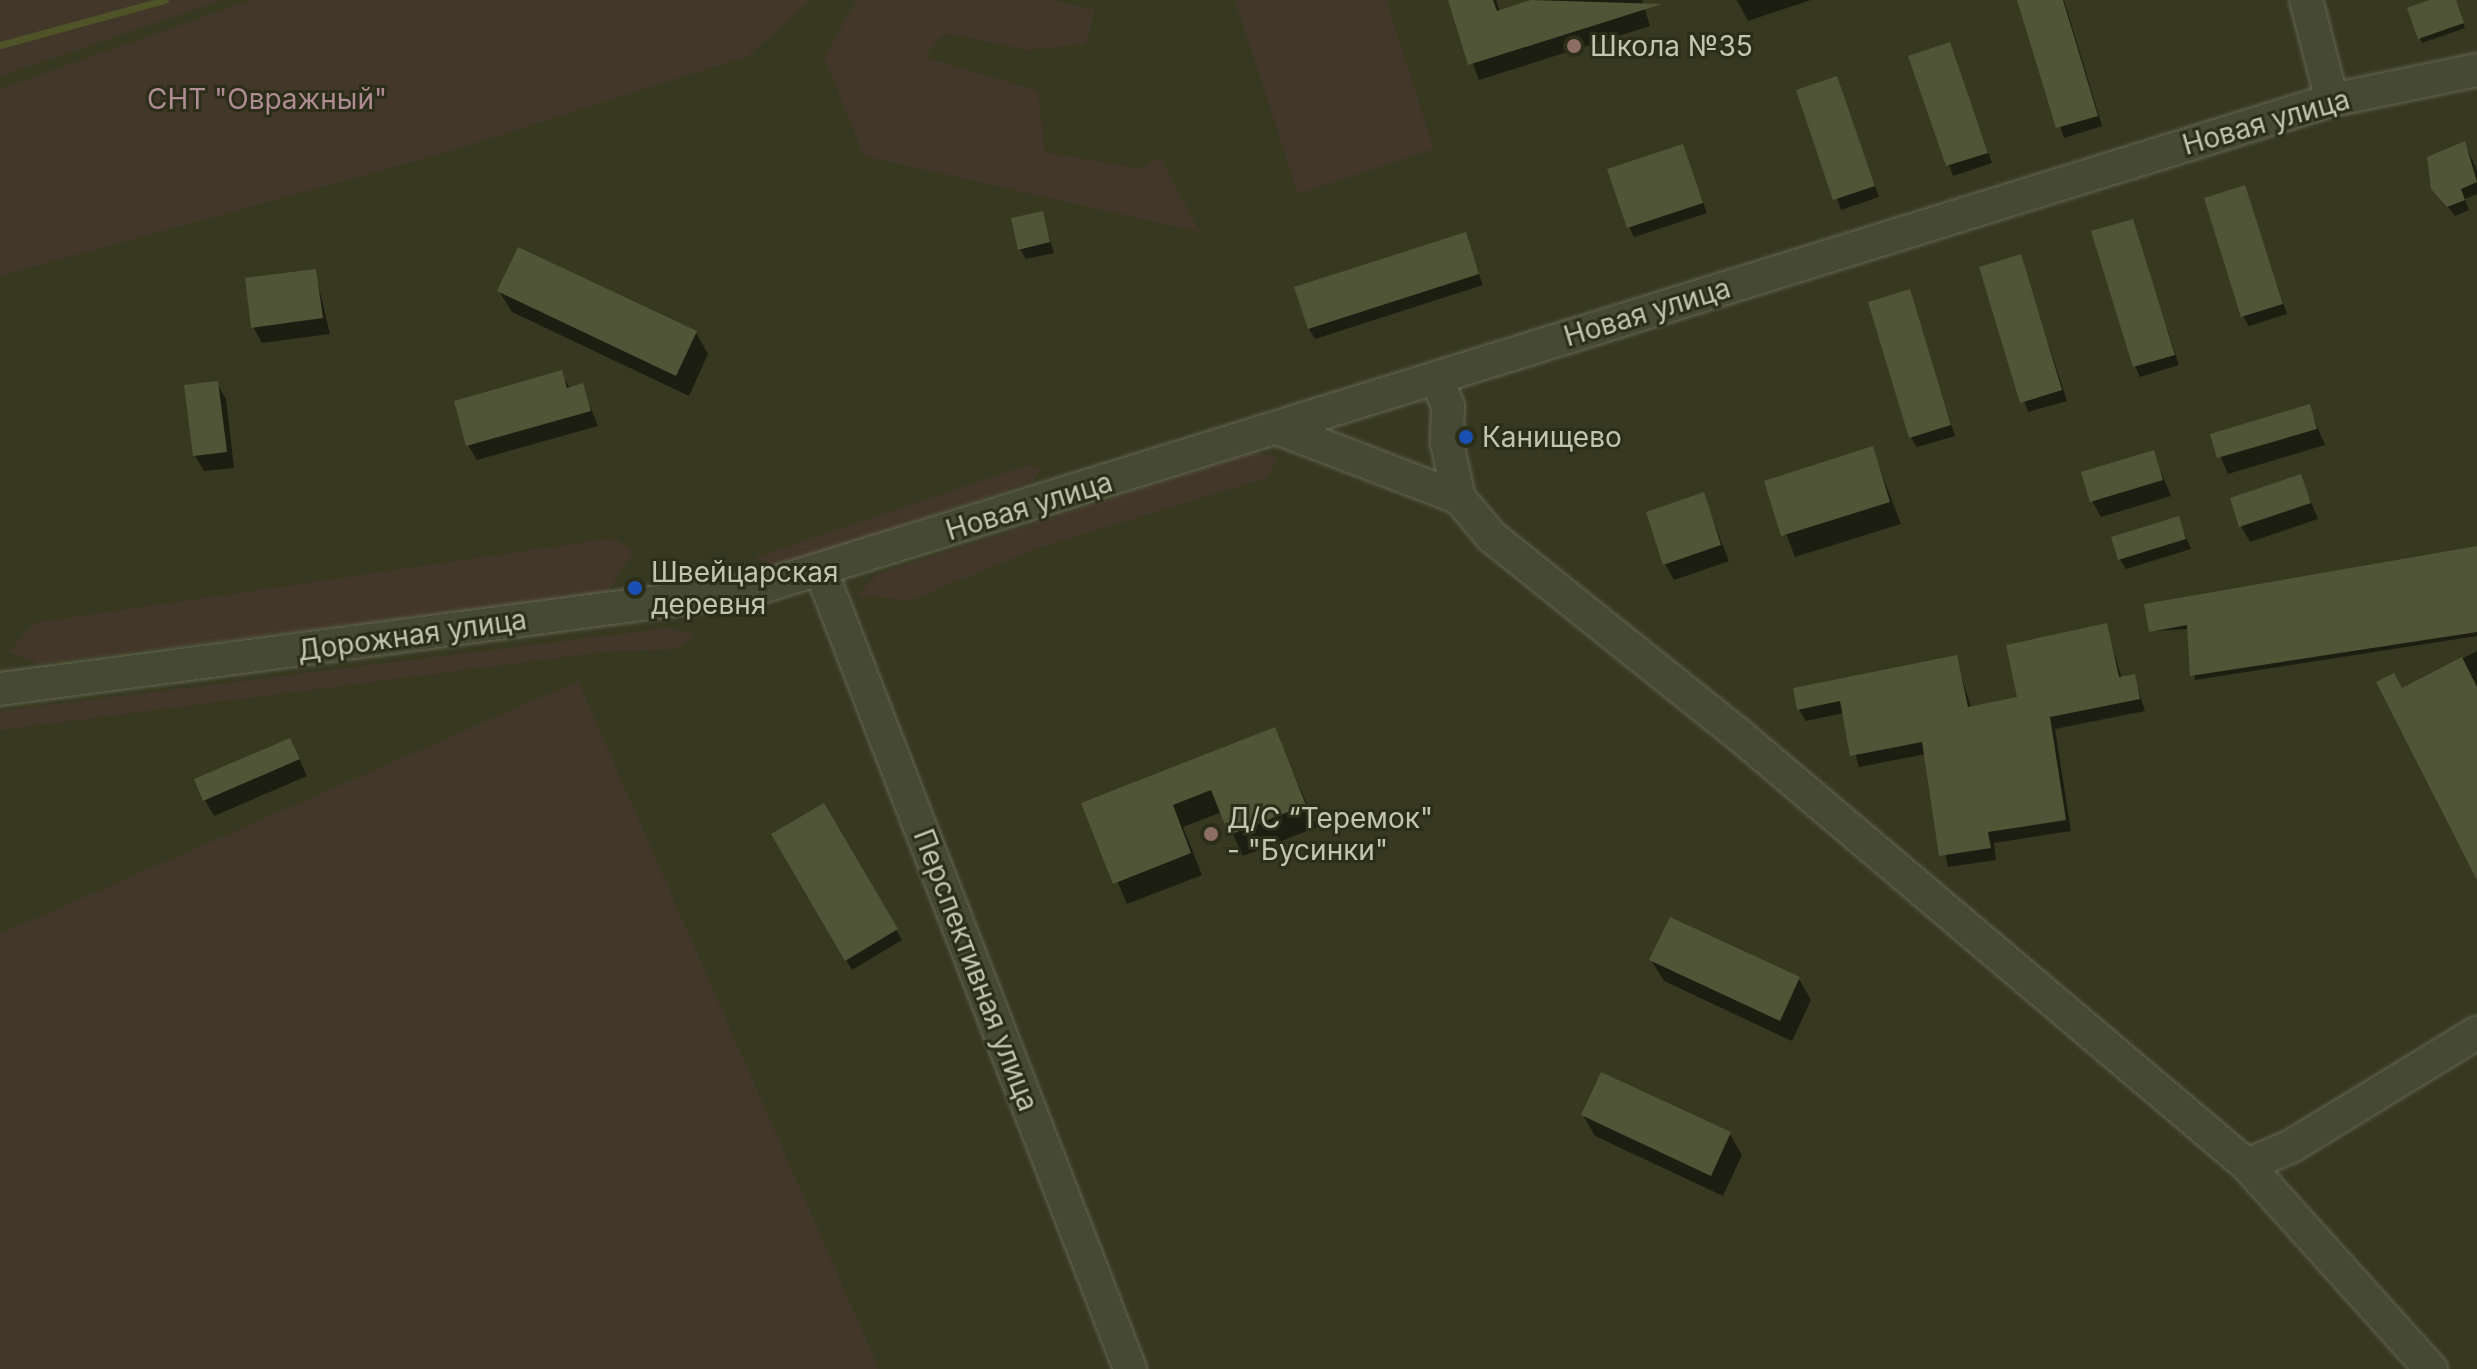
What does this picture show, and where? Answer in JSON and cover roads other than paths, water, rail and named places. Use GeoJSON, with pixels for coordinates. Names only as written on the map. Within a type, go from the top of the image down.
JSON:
{"type":"FeatureCollection","features":[{"type":"Feature","properties":{"kind":"street"},"geometry":{"type":"LineString","coordinates":[[2306,0],[2332,100]]}},
{"type":"Feature","properties":{"kind":"street","name":"Новая улица"},"geometry":{"type":"LineString","coordinates":[[821,571],[2332,100],[2477,70]]}},
{"type":"Feature","properties":{"kind":"street"},"geometry":{"type":"LineString","coordinates":[[1436,378],[1448,406],[1447,443],[1459,498],[1492,537],[1738,734],[2247,1165],[2431,1369]]}},
{"type":"Feature","properties":{"kind":"street"},"geometry":{"type":"LineString","coordinates":[[1277,428],[1459,498]]}},
{"type":"Feature","properties":{"kind":"street","name":"Дорожная улица"},"geometry":{"type":"LineString","coordinates":[[0,689],[755,589],[821,571]]}},
{"type":"Feature","properties":{"kind":"street","name":"Перспективная улица"},"geometry":{"type":"LineString","coordinates":[[821,571],[1130,1369]]}},
{"type":"Feature","properties":{"kind":"street"},"geometry":{"type":"LineString","coordinates":[[2247,1165],[2290,1147],[2477,1033]]}},
{"type":"Feature","properties":{"kind":"waterway"},"geometry":{"type":"LineString","coordinates":[[0,45],[165,0]]}},
{"type":"Feature","properties":{"kind":"place","name":"Школа №35"},"geometry":{"type":"Point","coordinates":[1574,46]}},
{"type":"Feature","properties":{"kind":"place","name":"Канищево"},"geometry":{"type":"Point","coordinates":[1466,437]}},
{"type":"Feature","properties":{"kind":"place","name":"Швейцарская деревня"},"geometry":{"type":"Point","coordinates":[635,588]}},
{"type":"Feature","properties":{"kind":"place","name":"Д/С “Теремок\" - \"Бусинки\""},"geometry":{"type":"Point","coordinates":[1211,834]}},
{"type":"Feature","properties":{"kind":"park label","name":"СНТ \"Овражный\""},"geometry":{"type":"Point","coordinates":[267,99]}}]}
